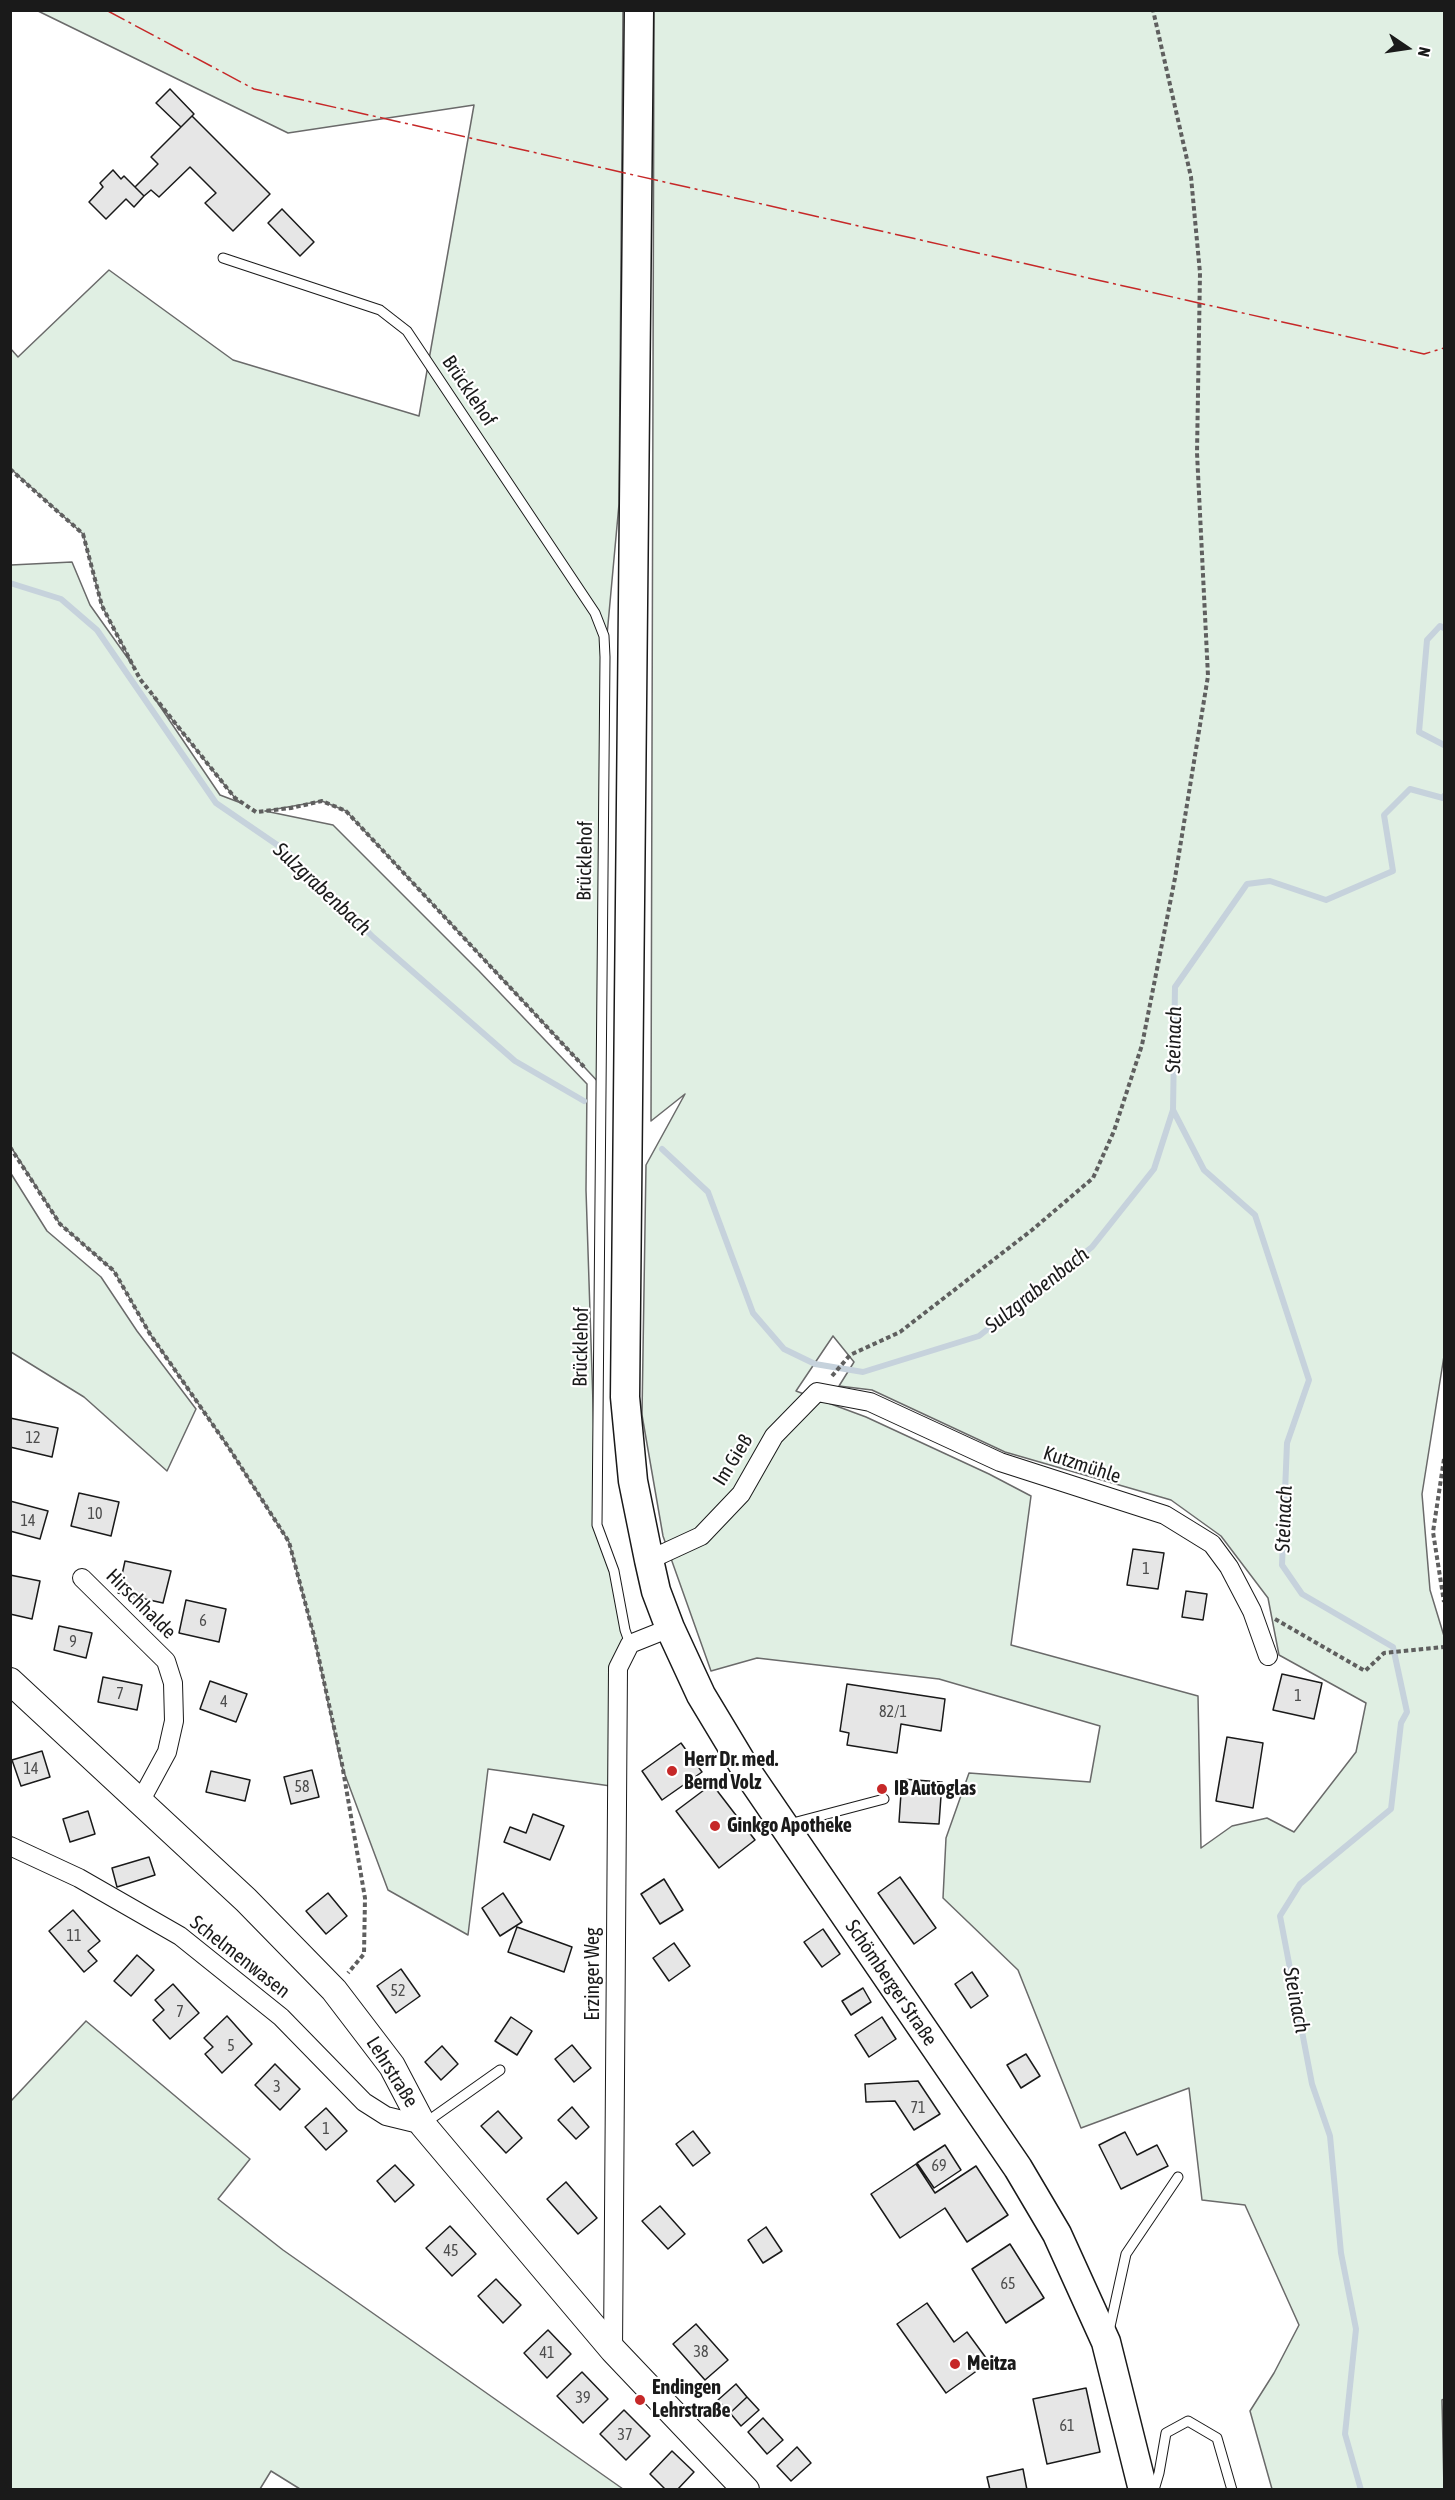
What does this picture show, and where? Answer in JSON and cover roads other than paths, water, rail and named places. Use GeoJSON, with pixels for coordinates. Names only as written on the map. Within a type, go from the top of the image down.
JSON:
{"type":"FeatureCollection","features":[{"type":"Feature","properties":{"kind":"main road","name":"Schömberger Straße"},"geometry":{"type":"LineString","coordinates":[[639,10],[624,1290],[625,1397],[633,1481],[649,1560],[656,1591],[670,1628],[701,1695],[748,1773],[1018,2168],[1058,2234],[1106,2342],[1143,2490]]}},
{"type":"Feature","properties":{"kind":"street","name":"Im Gieß"},"geometry":{"type":"LineString","coordinates":[[649,1560],[701,1536],[741,1494],[774,1436],[817,1392]]}},
{"type":"Feature","properties":{"kind":"street","name":"Kutzmühle"},"geometry":{"type":"LineString","coordinates":[[817,1392],[870,1402],[1000,1462],[1165,1515],[1212,1544],[1229,1567],[1249,1605],[1268,1656]]}},
{"type":"Feature","properties":{"kind":"street","name":"Hirschhalde"},"geometry":{"type":"LineString","coordinates":[[82,1578],[166,1661],[173,1683],[174,1721],[167,1752],[141,1800]]}},
{"type":"Feature","properties":{"kind":"street"},"geometry":{"type":"LineString","coordinates":[[630,1644],[670,1628]]}},
{"type":"Feature","properties":{"kind":"street","name":"Erzinger Weg"},"geometry":{"type":"LineString","coordinates":[[613,2350],[618,1668],[630,1644]]}},
{"type":"Feature","properties":{"kind":"street","name":"Lehrstraße"},"geometry":{"type":"LineString","coordinates":[[10,1681],[141,1800],[246,1900],[334,1990],[392,2066],[423,2125],[613,2350],[746,2490]]}},
{"type":"Feature","properties":{"kind":"street","name":"Schelmenwasen"},"geometry":{"type":"LineString","coordinates":[[10,1846],[79,1878],[180,1936],[281,2017],[364,2102],[386,2116],[423,2125]]}},
{"type":"Feature","properties":{"kind":"lane","name":"Brücklehof"},"geometry":{"type":"LineString","coordinates":[[223,258],[380,310],[407,331],[595,613],[604,636],[597,1525],[614,1571],[630,1644]]}},
{"type":"Feature","properties":{"kind":"lane"},"geometry":{"type":"LineString","coordinates":[[784,1826],[884,1799]]}},
{"type":"Feature","properties":{"kind":"lane"},"geometry":{"type":"LineString","coordinates":[[423,2125],[500,2070]]}},
{"type":"Feature","properties":{"kind":"lane"},"geometry":{"type":"LineString","coordinates":[[1106,2342],[1126,2254],[1178,2177]]}},
{"type":"Feature","properties":{"kind":"lane"},"geometry":{"type":"LineString","coordinates":[[1154,2490],[1166,2433],[1188,2421],[1217,2438],[1232,2490]]}},
{"type":"Feature","properties":{"kind":"waterway","name":"Sulzgrabenbach"},"geometry":{"type":"LineString","coordinates":[[10,583],[61,599],[97,630],[216,803],[289,853],[373,937],[515,1061],[584,1101]]}},
{"type":"Feature","properties":{"kind":"waterway","name":"Steinach"},"geometry":{"type":"LineString","coordinates":[[1444,628],[1440,626],[1427,640],[1419,732],[1444,745]]}},
{"type":"Feature","properties":{"kind":"waterway","name":"Steinach"},"geometry":{"type":"LineString","coordinates":[[1361,2490],[1345,2434],[1356,2329],[1341,2253],[1330,2136],[1312,2084],[1280,1916],[1300,1884],[1391,1809],[1401,1723],[1407,1712],[1393,1647],[1302,1594],[1282,1565],[1287,1443],[1309,1380],[1255,1215],[1204,1170],[1173,1110],[1175,987],[1247,884],[1270,881],[1326,900],[1393,871],[1384,815],[1410,789],[1443,798],[1444,796]]}},
{"type":"Feature","properties":{"kind":"waterway","name":"Sulzgrabenbach"},"geometry":{"type":"LineString","coordinates":[[662,1149],[708,1192],[753,1313],[784,1349],[815,1364],[863,1372],[979,1336],[1092,1247],[1154,1169],[1173,1110]]}},
{"type":"Feature","properties":{"kind":"place","name":"Herr Dr. med. Bernd Volz"},"geometry":{"type":"Point","coordinates":[672,1771]}},
{"type":"Feature","properties":{"kind":"place","name":"IB Autoglas"},"geometry":{"type":"Point","coordinates":[882,1789]}},
{"type":"Feature","properties":{"kind":"place","name":"Ginkgo Apotheke"},"geometry":{"type":"Point","coordinates":[715,1826]}},
{"type":"Feature","properties":{"kind":"place","name":"Meitza"},"geometry":{"type":"Point","coordinates":[955,2364]}},
{"type":"Feature","properties":{"kind":"place","name":"Endingen Lehrstraße"},"geometry":{"type":"Point","coordinates":[640,2400]}}]}
